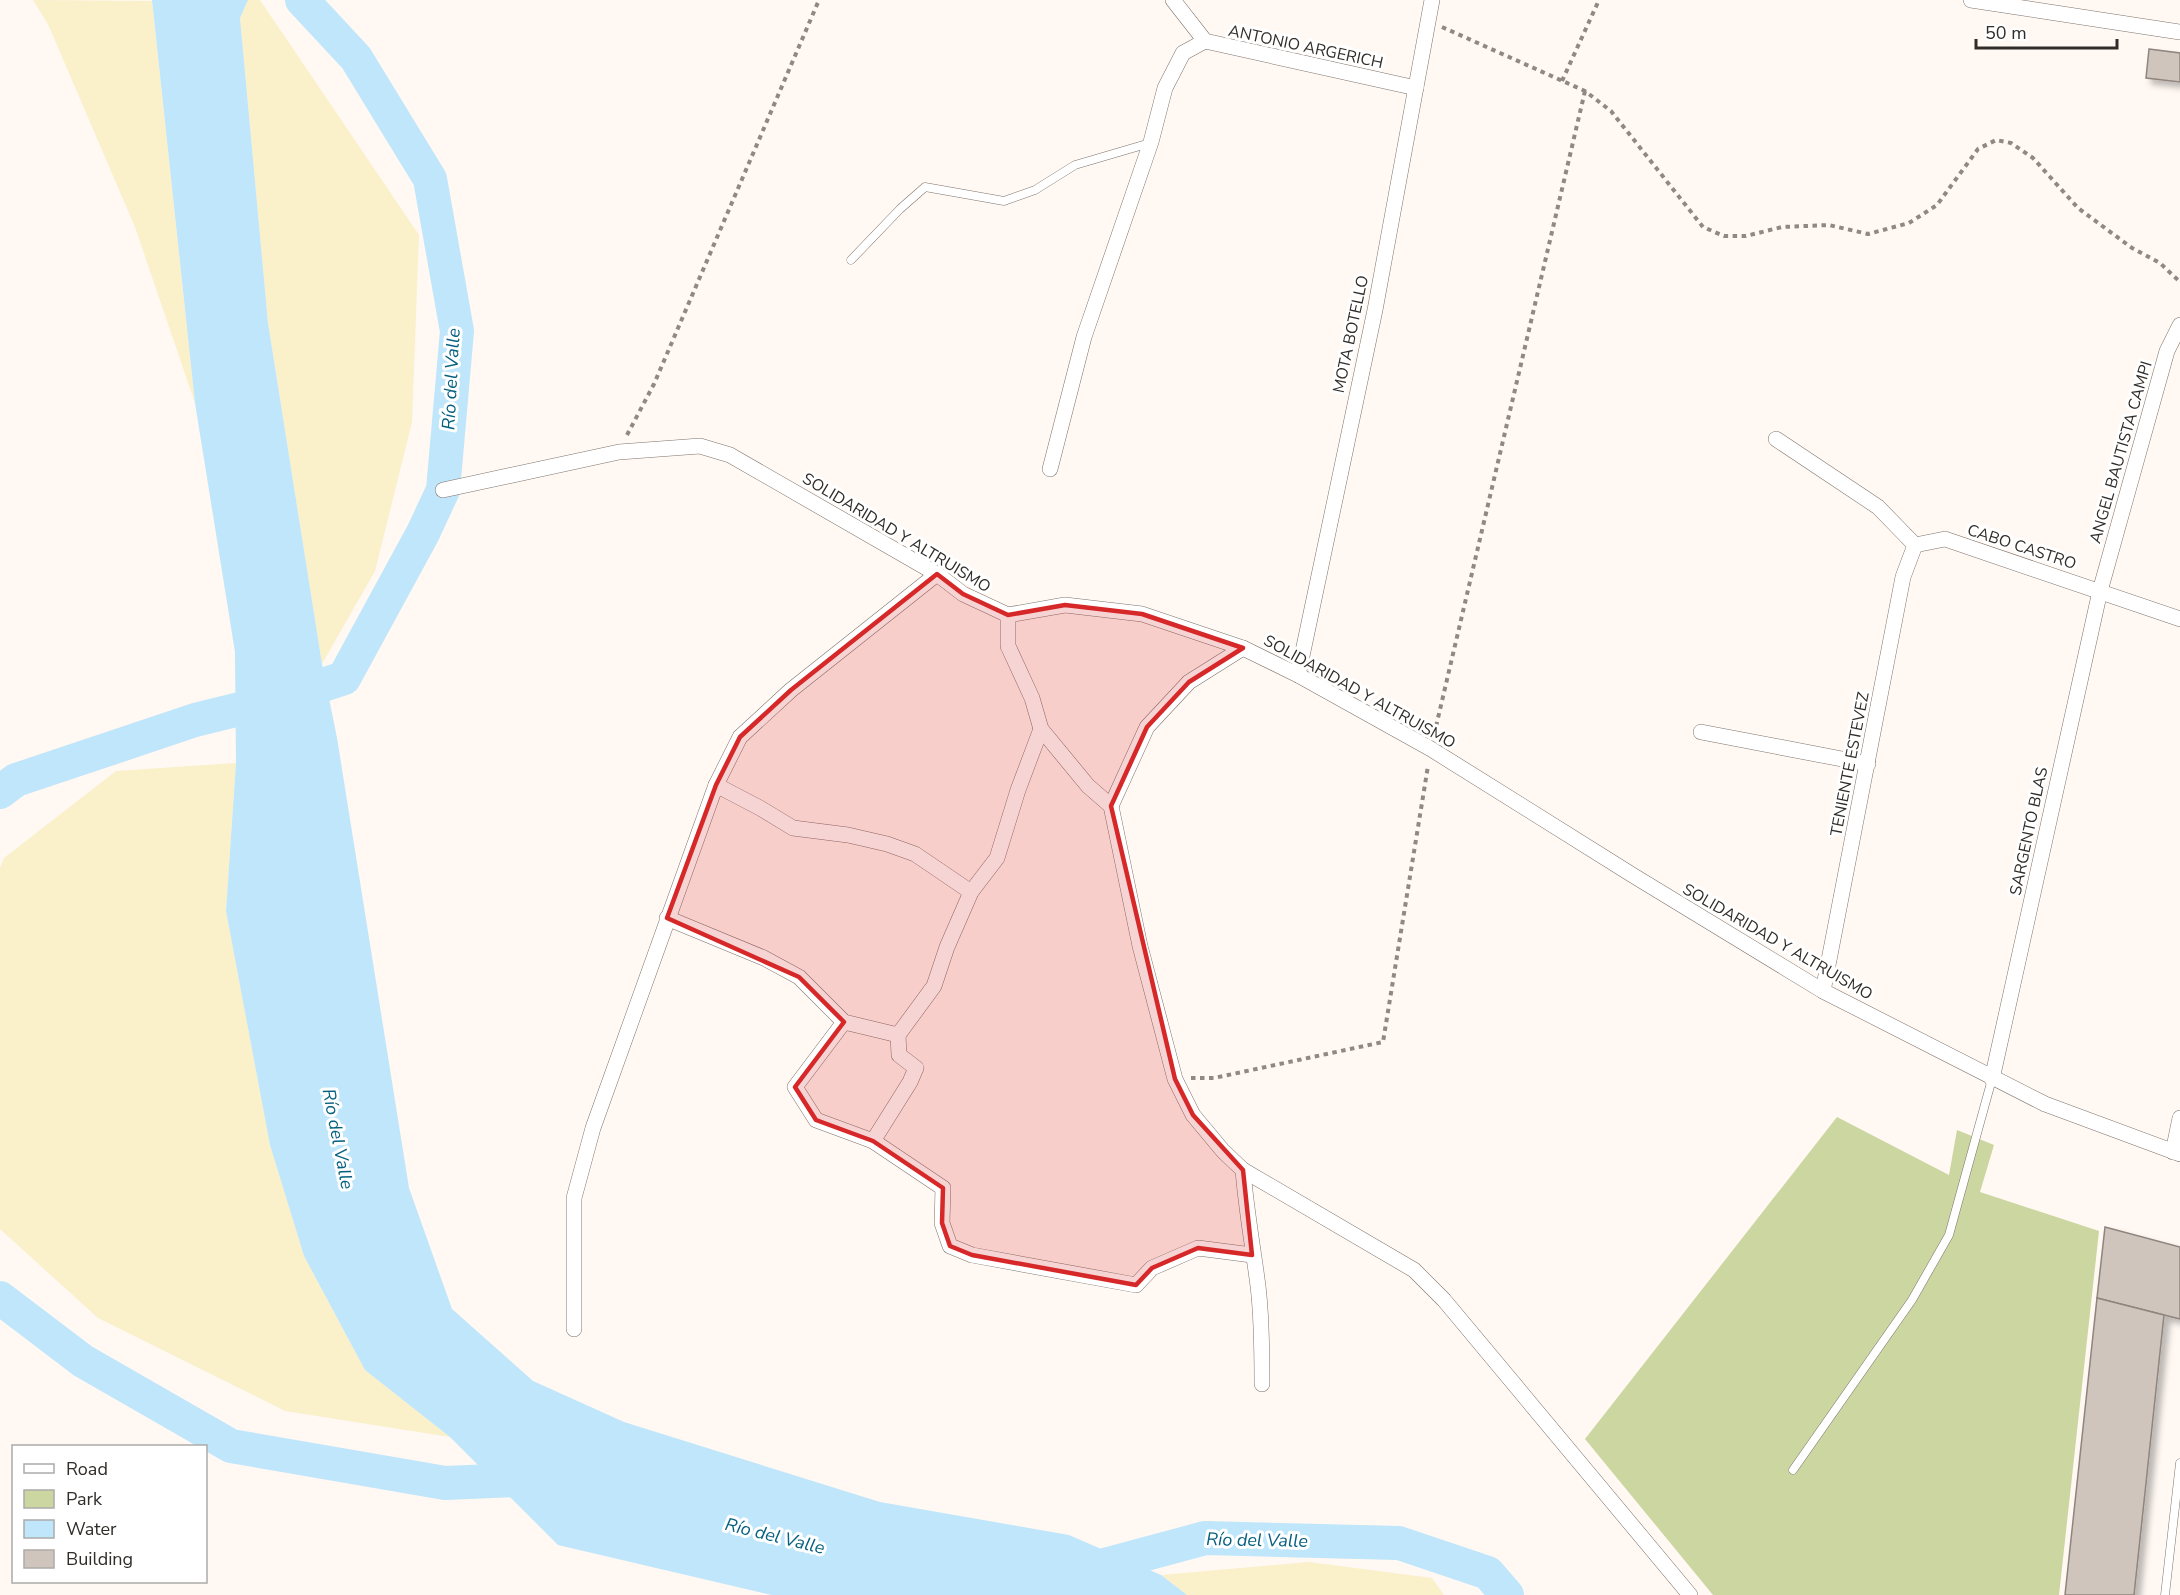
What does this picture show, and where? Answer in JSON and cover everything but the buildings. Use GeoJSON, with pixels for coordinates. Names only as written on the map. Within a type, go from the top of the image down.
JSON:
{"type":"FeatureCollection","features":[{"type":"Feature","properties":{"kind":"street","name":"ANTONIO ARGERICH"},"geometry":{"type":"LineString","coordinates":[[1173,0],[1205,41],[1416,88]]}},
{"type":"Feature","properties":{"kind":"street","name":"MOTA BOTELLO"},"geometry":{"type":"LineString","coordinates":[[1298,675],[1374,310],[1432,0]]}},
{"type":"Feature","properties":{"kind":"street"},"geometry":{"type":"LineString","coordinates":[[1971,0],[2180,32]]}},
{"type":"Feature","properties":{"kind":"street"},"geometry":{"type":"LineString","coordinates":[[1050,470],[1084,337],[1151,142],[1165,88],[1183,53],[1205,41]]}},
{"type":"Feature","properties":{"kind":"street","name":"ANGEL BAUTISTA CAMPI"},"geometry":{"type":"LineString","coordinates":[[2100,591],[2168,351],[2180,325]]}},
{"type":"Feature","properties":{"kind":"street"},"geometry":{"type":"LineString","coordinates":[[1776,439],[1878,507],[1915,545]]}},
{"type":"Feature","properties":{"kind":"street","name":"SOLIDARIDAD Y ALTRUISMO"},"geometry":{"type":"LineString","coordinates":[[443,490],[619,452],[700,446],[730,455],[937,574],[963,594],[1008,615],[1065,605],[1142,614],[1243,648],[1298,675],[1431,749],[1823,991],[2045,1104],[2177,1153]]}},
{"type":"Feature","properties":{"kind":"street","name":"CABO CASTRO"},"geometry":{"type":"LineString","coordinates":[[1915,545],[1945,539],[2180,619]]}},
{"type":"Feature","properties":{"kind":"street","name":"TENIENTE ESTEVEZ"},"geometry":{"type":"LineString","coordinates":[[1823,991],[1904,578],[1915,545]]}},
{"type":"Feature","properties":{"kind":"street"},"geometry":{"type":"LineString","coordinates":[[574,1329],[574,1198],[593,1128],[716,786],[740,737],[790,690],[937,574]]}},
{"type":"Feature","properties":{"kind":"street","name":"SARGENTO BLAS"},"geometry":{"type":"LineString","coordinates":[[1992,1079],[2100,591]]}},
{"type":"Feature","properties":{"kind":"street"},"geometry":{"type":"LineString","coordinates":[[1008,615],[1008,646],[1032,698],[1041,729],[1088,786],[1111,806]]}},
{"type":"Feature","properties":{"kind":"street"},"geometry":{"type":"LineString","coordinates":[[1243,648],[1189,682],[1147,727],[1111,806],[1140,946],[1175,1078],[1193,1115],[1223,1151],[1244,1170],[1414,1270],[1444,1300],[1690,1595]]}},
{"type":"Feature","properties":{"kind":"street"},"geometry":{"type":"LineString","coordinates":[[873,1141],[910,1082],[916,1068],[899,1055],[898,1035],[934,986],[947,947],[971,892],[997,858],[1018,790],[1041,729]]}},
{"type":"Feature","properties":{"kind":"street"},"geometry":{"type":"LineString","coordinates":[[1701,732],[1868,764]]}},
{"type":"Feature","properties":{"kind":"street"},"geometry":{"type":"LineString","coordinates":[[716,786],[794,828],[848,835],[887,844],[915,854],[971,892]]}},
{"type":"Feature","properties":{"kind":"street"},"geometry":{"type":"LineString","coordinates":[[667,918],[764,958],[799,977],[844,1022],[898,1035]]}},
{"type":"Feature","properties":{"kind":"street"},"geometry":{"type":"LineString","coordinates":[[844,1022],[795,1087],[816,1120],[873,1141],[943,1188],[942,1223],[950,1246],[972,1255],[1136,1285],[1152,1268],[1198,1248],[1252,1255]]}},
{"type":"Feature","properties":{"kind":"street"},"geometry":{"type":"LineString","coordinates":[[2177,1153],[2180,1118]]}},
{"type":"Feature","properties":{"kind":"street"},"geometry":{"type":"LineString","coordinates":[[1244,1170],[1245,1206],[1260,1308],[1262,1384]]}},
{"type":"Feature","properties":{"kind":"lane"},"geometry":{"type":"LineString","coordinates":[[851,260],[900,209],[925,187],[1004,201],[1035,190],[1075,165],[1151,142]]}},
{"type":"Feature","properties":{"kind":"lane"},"geometry":{"type":"LineString","coordinates":[[1793,1470],[1912,1300],[1949,1235],[1992,1079]]}},
{"type":"Feature","properties":{"kind":"lane"},"geometry":{"type":"LineString","coordinates":[[2165,1595],[2180,1463]]}},
{"type":"Feature","properties":{"kind":"path"},"geometry":{"type":"LineString","coordinates":[[619,452],[654,384],[819,0]]}},
{"type":"Feature","properties":{"kind":"path"},"geometry":{"type":"LineString","coordinates":[[1562,81],[1599,0]]}},
{"type":"Feature","properties":{"kind":"path"},"geometry":{"type":"LineString","coordinates":[[1428,21],[1585,91],[1611,111],[1703,227],[1724,236],[1746,236],[1782,227],[1829,225],[1868,234],[1909,224],[1937,206],[1978,149],[1995,140],[2011,143],[2033,158],[2078,208],[2132,248],[2160,263],[2180,282]]}},
{"type":"Feature","properties":{"kind":"path"},"geometry":{"type":"LineString","coordinates":[[1175,1078],[1215,1078],[1383,1042],[1431,749],[1585,91]]}},
{"type":"Feature","properties":{"kind":"highlighted area"},"geometry":{"type":"Polygon","coordinates":[[[937,574],[963,594],[1008,615],[1065,605],[1142,614],[1243,648],[1189,682],[1147,727],[1111,806],[1175,1079],[1193,1115],[1243,1170],[1252,1255],[1198,1248],[1152,1268],[1136,1285],[972,1255],[950,1246],[942,1223],[943,1188],[873,1141],[816,1120],[795,1087],[844,1022],[799,977],[667,918],[716,785],[740,737],[791,690],[937,574]]]}},
{"type":"Feature","properties":{"kind":"green space"},"geometry":{"type":"Polygon","coordinates":[[[1837,1117],[1949,1175],[1957,1130],[1994,1145],[1980,1192],[2099,1231],[2059,1595],[1713,1595],[1585,1439],[1837,1117]]]}},
{"type":"Feature","properties":{"kind":"sand"},"geometry":{"type":"Polygon","coordinates":[[[33,0],[152,1],[195,403],[135,227],[48,24],[33,0]]]}},
{"type":"Feature","properties":{"kind":"sand"},"geometry":{"type":"Polygon","coordinates":[[[248,0],[260,0],[419,235],[412,422],[375,571],[322,664],[268,323],[240,18],[248,0]]]}},
{"type":"Feature","properties":{"kind":"sand"},"geometry":{"type":"Polygon","coordinates":[[[236,763],[226,911],[270,1145],[304,1256],[365,1370],[450,1437],[285,1411],[98,1318],[0,1229],[0,868],[4,858],[116,771],[236,763]]]}},
{"type":"Feature","properties":{"kind":"sand"},"geometry":{"type":"Polygon","coordinates":[[[1309,1562],[1432,1578],[1444,1595],[1187,1595],[1161,1575],[1309,1562]]]}},
{"type":"Feature","properties":{"kind":"water"},"geometry":{"type":"Polygon","coordinates":[[[152,0],[248,0],[240,18],[268,323],[409,1188],[452,1309],[533,1381],[624,1422],[880,1502],[1069,1535],[1161,1575],[1187,1595],[772,1595],[558,1545],[450,1437],[365,1370],[304,1256],[270,1145],[226,911],[236,763],[235,652],[195,403],[152,0]]]}},
{"type":"Feature","properties":{"kind":"waterway","name":"Río del Valle"},"geometry":{"type":"LineString","coordinates":[[0,792],[16,780],[195,720],[284,698],[344,678],[423,533],[443,490],[457,331],[430,179],[356,58],[302,0]]}},
{"type":"Feature","properties":{"kind":"waterway","name":"Río del Valle"},"geometry":{"type":"LineString","coordinates":[[0,1298],[83,1361],[231,1446],[445,1483],[541,1479]]}},
{"type":"Feature","properties":{"kind":"waterway","name":"Río del Valle"},"geometry":{"type":"LineString","coordinates":[[1079,1572],[1205,1538],[1399,1543],[1488,1573],[1507,1595]]}}]}
